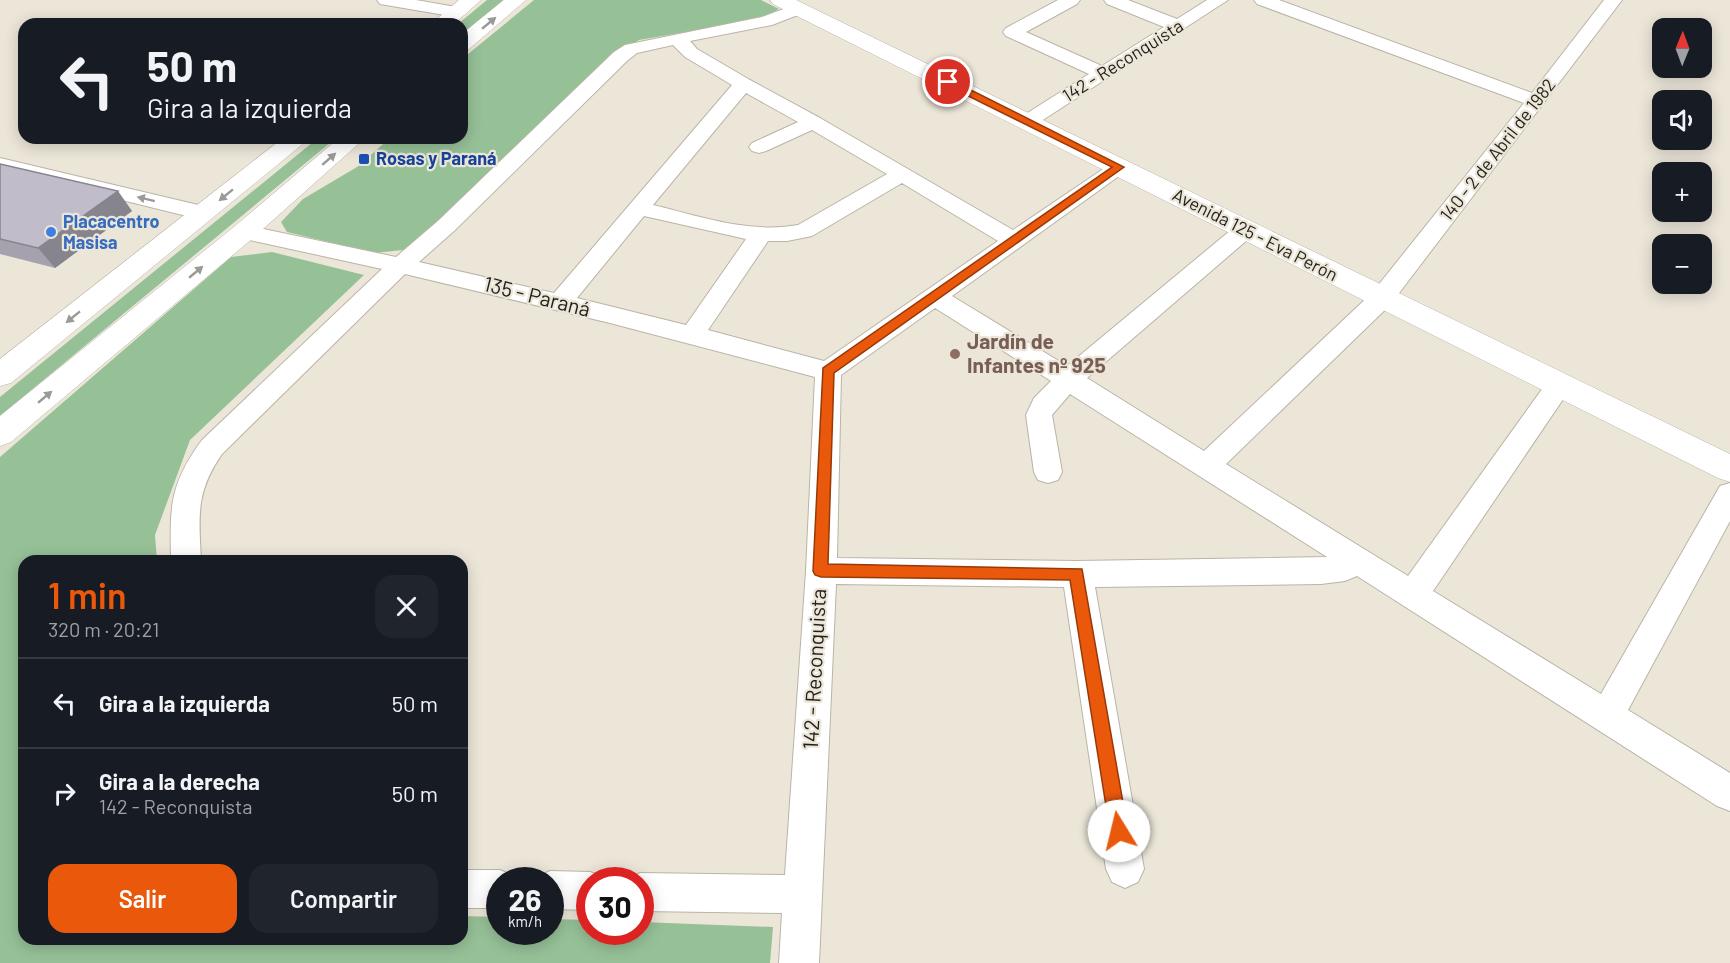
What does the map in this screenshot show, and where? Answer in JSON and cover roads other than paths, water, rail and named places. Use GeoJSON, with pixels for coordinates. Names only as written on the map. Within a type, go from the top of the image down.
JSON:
{"type":"FeatureCollection","features":[{"type":"Feature","properties":{"kind":"street"},"geometry":{"type":"LineString","coordinates":[[386,0],[456,12]]}},
{"type":"Feature","properties":{"kind":"street"},"geometry":{"type":"LineString","coordinates":[[468,40],[516,0]]}},
{"type":"Feature","properties":{"kind":"street"},"geometry":{"type":"LineString","coordinates":[[1071,0],[1012,32],[1103,73]]}},
{"type":"Feature","properties":{"kind":"street"},"geometry":{"type":"LineString","coordinates":[[1113,0],[1178,26]]}},
{"type":"Feature","properties":{"kind":"street","name":"142 - Reconquista"},"geometry":{"type":"LineString","coordinates":[[1028,121],[1219,0]]}},
{"type":"Feature","properties":{"kind":"street"},"geometry":{"type":"LineString","coordinates":[[1263,0],[1536,101]]}},
{"type":"Feature","properties":{"kind":"street","name":"140 - 2 de Abril de 1982"},"geometry":{"type":"LineString","coordinates":[[1205,467],[1381,298],[1613,0]]}},
{"type":"Feature","properties":{"kind":"street"},"geometry":{"type":"LineString","coordinates":[[186,555],[185,498],[190,481],[212,447],[401,264],[446,226],[621,56],[631,48],[766,21],[789,4]]}},
{"type":"Feature","properties":{"kind":"street","name":"Avenida 125 - Eva Perón"},"geometry":{"type":"LineString","coordinates":[[789,4],[1730,469]]}},
{"type":"Feature","properties":{"kind":"street"},"geometry":{"type":"LineString","coordinates":[[677,39],[691,53],[1015,241]]}},
{"type":"Feature","properties":{"kind":"street"},"geometry":{"type":"LineString","coordinates":[[559,303],[743,84]]}},
{"type":"Feature","properties":{"kind":"street"},"geometry":{"type":"LineString","coordinates":[[759,147],[813,122]]}},
{"type":"Feature","properties":{"kind":"street"},"geometry":{"type":"LineString","coordinates":[[0,375],[290,144]]}},
{"type":"Feature","properties":{"kind":"street"},"geometry":{"type":"LineString","coordinates":[[0,434],[244,232],[346,144]]}},
{"type":"Feature","properties":{"kind":"street"},"geometry":{"type":"LineString","coordinates":[[0,164],[203,213]]}},
{"type":"Feature","properties":{"kind":"street"},"geometry":{"type":"LineString","coordinates":[[828,371],[1119,167]]}},
{"type":"Feature","properties":{"kind":"street"},"geometry":{"type":"LineString","coordinates":[[638,208],[757,234],[788,236],[804,231],[903,174]]}},
{"type":"Feature","properties":{"kind":"street"},"geometry":{"type":"LineString","coordinates":[[1048,472],[1039,414],[1043,405],[1068,380],[1245,230]]}},
{"type":"Feature","properties":{"kind":"street","name":"135 - Paraná"},"geometry":{"type":"LineString","coordinates":[[244,232],[401,264],[693,334],[828,371]]}},
{"type":"Feature","properties":{"kind":"street"},"geometry":{"type":"LineString","coordinates":[[693,334],[758,240],[757,234]]}},
{"type":"Feature","properties":{"kind":"street"},"geometry":{"type":"LineString","coordinates":[[936,297],[1205,467],[1608,714],[1730,793]]}},
{"type":"Feature","properties":{"kind":"street","name":"142 - Reconquista"},"geometry":{"type":"LineString","coordinates":[[799,963],[821,571],[828,371]]}},
{"type":"Feature","properties":{"kind":"street"},"geometry":{"type":"LineString","coordinates":[[1413,594],[1559,385]]}},
{"type":"Feature","properties":{"kind":"street"},"geometry":{"type":"LineString","coordinates":[[1608,714],[1730,494]]}},
{"type":"Feature","properties":{"kind":"street"},"geometry":{"type":"LineString","coordinates":[[821,571],[1077,574],[1321,571],[1345,568],[1355,559]]}},
{"type":"Feature","properties":{"kind":"street"},"geometry":{"type":"LineString","coordinates":[[1077,574],[1125,869]]}},
{"type":"Feature","properties":{"kind":"street"},"geometry":{"type":"LineString","coordinates":[[468,889],[486,889]]}},
{"type":"Feature","properties":{"kind":"street"},"geometry":{"type":"LineString","coordinates":[[654,892],[803,894]]}},
{"type":"Feature","properties":{"kind":"place","name":"Rosas y Paraná"},"geometry":{"type":"Point","coordinates":[364,159]}},
{"type":"Feature","properties":{"kind":"place","name":"Placacentro Masisa"},"geometry":{"type":"Point","coordinates":[51,232]}},
{"type":"Feature","properties":{"kind":"place","name":"Jardín de Infantes nº 925"},"geometry":{"type":"Point","coordinates":[955,354]}}]}
